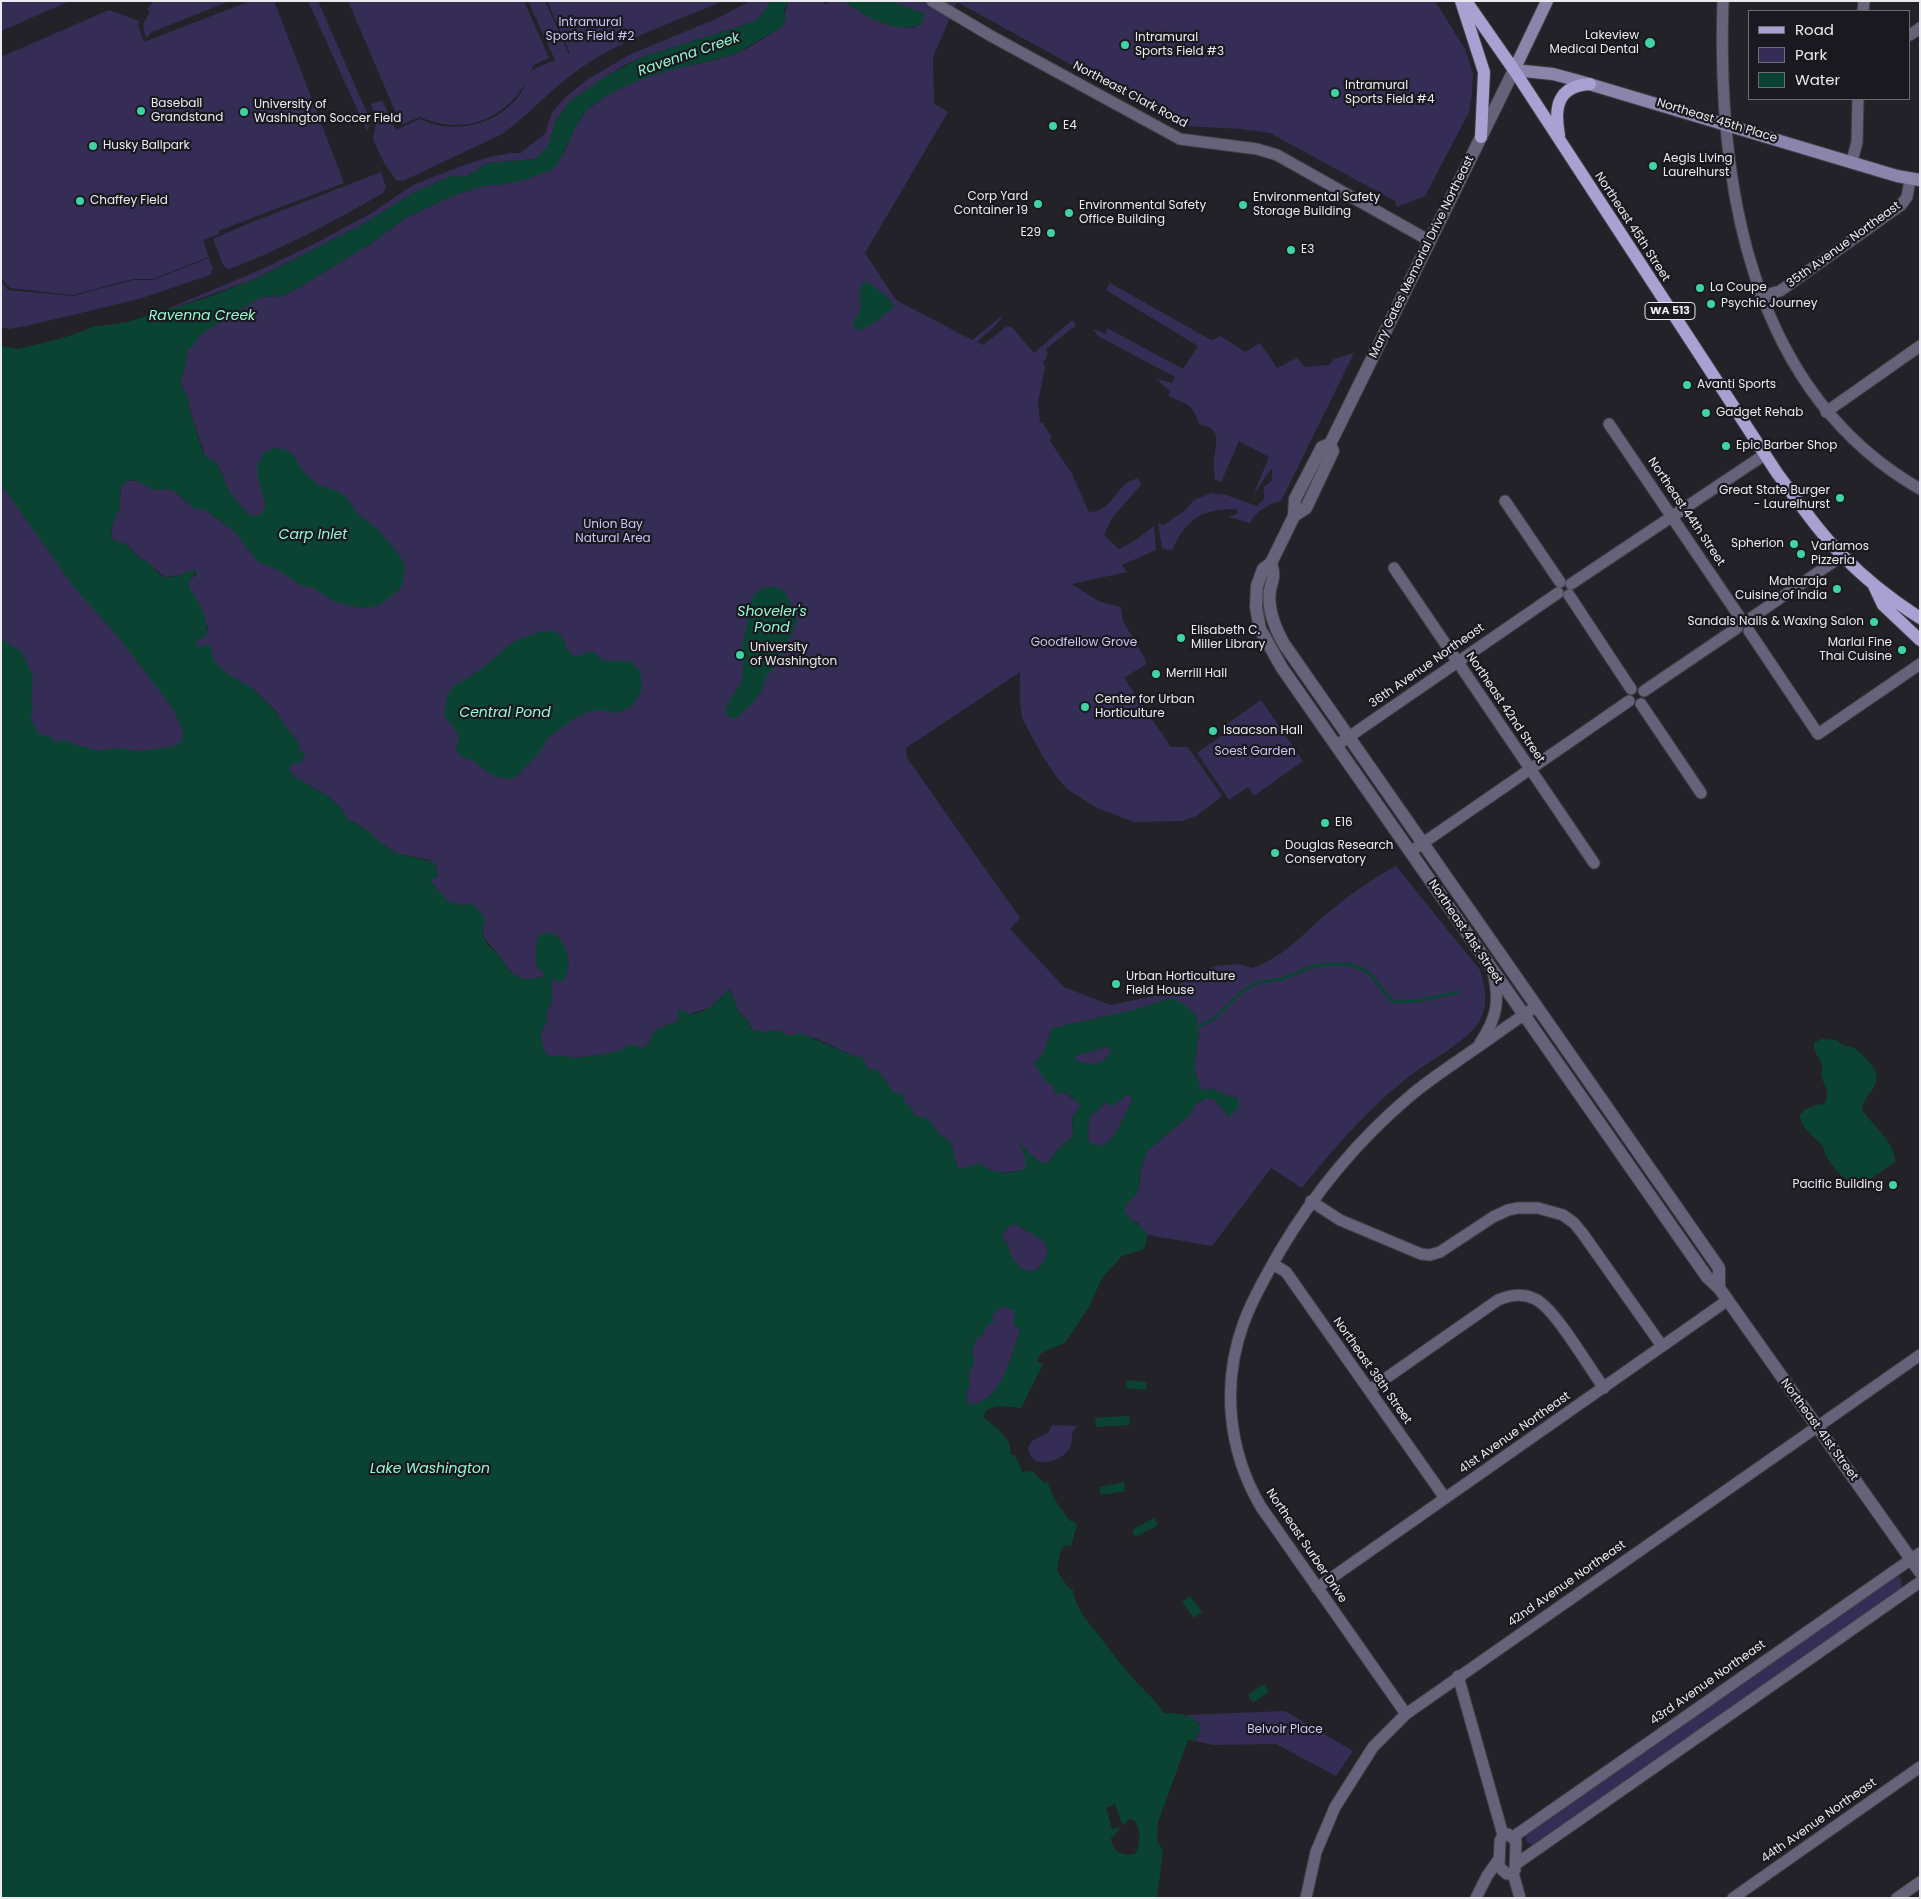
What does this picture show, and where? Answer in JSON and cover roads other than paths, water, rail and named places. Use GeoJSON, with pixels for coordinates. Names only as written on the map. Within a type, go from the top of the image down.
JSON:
{"type":"FeatureCollection","features":[{"type":"Feature","properties":{"kind":"main road"},"geometry":{"type":"LineString","coordinates":[[1461,1],[1484,72],[1481,138]]}},
{"type":"Feature","properties":{"kind":"main road","name":"Northeast 45th Street"},"geometry":{"type":"LineString","coordinates":[[1466,1],[1514,70],[1764,455],[1816,525],[1842,556],[1871,582]]}},
{"type":"Feature","properties":{"kind":"main road"},"geometry":{"type":"LineString","coordinates":[[1514,70],[1547,1]]}},
{"type":"Feature","properties":{"kind":"main road","name":"Northeast 45th Place"},"geometry":{"type":"LineString","coordinates":[[1514,70],[1553,74],[1590,84],[1916,180]]}},
{"type":"Feature","properties":{"kind":"main road"},"geometry":{"type":"LineString","coordinates":[[1561,142],[1556,116],[1558,106],[1564,94],[1570,89],[1580,84],[1590,84]]}},
{"type":"Feature","properties":{"kind":"main road"},"geometry":{"type":"LineString","coordinates":[[1871,582],[1883,605],[1920,640]]}},
{"type":"Feature","properties":{"kind":"main road","name":"WA 513"},"geometry":{"type":"LineString","coordinates":[[1871,582],[1920,618]]}},
{"type":"Feature","properties":{"kind":"street","name":"Northeast Clark Road"},"geometry":{"type":"LineString","coordinates":[[932,1],[1180,139],[1257,149],[1277,155],[1430,241]]}},
{"type":"Feature","properties":{"kind":"street"},"geometry":{"type":"LineString","coordinates":[[1723,1],[1722,62],[1725,123],[1739,212],[1761,296],[1770,319],[1800,377],[1826,412],[1871,456],[1920,489]]}},
{"type":"Feature","properties":{"kind":"street","name":"Mary Gates Memorial Drive Northeast"},"geometry":{"type":"LineString","coordinates":[[1281,543],[1294,516],[1295,499],[1322,447],[1330,444],[1514,70]]}},
{"type":"Feature","properties":{"kind":"street"},"geometry":{"type":"LineString","coordinates":[[1852,162],[1857,142],[1858,100]]}},
{"type":"Feature","properties":{"kind":"street","name":"35th Avenue Northeast"},"geometry":{"type":"LineString","coordinates":[[1761,296],[1780,291],[1900,205],[1907,197],[1916,180]]}},
{"type":"Feature","properties":{"kind":"street"},"geometry":{"type":"LineString","coordinates":[[1826,412],[1920,346]]}},
{"type":"Feature","properties":{"kind":"street","name":"Northeast 44th Street"},"geometry":{"type":"LineString","coordinates":[[1609,424],[1739,616]]}},
{"type":"Feature","properties":{"kind":"street","name":"36th Avenue Northeast"},"geometry":{"type":"LineString","coordinates":[[1336,745],[1564,588],[1764,455]]}},
{"type":"Feature","properties":{"kind":"street"},"geometry":{"type":"LineString","coordinates":[[1505,501],[1631,689]]}},
{"type":"Feature","properties":{"kind":"street","name":"Northeast 41st Street"},"geometry":{"type":"LineString","coordinates":[[1281,543],[1271,563],[1263,569],[1257,586],[1256,607],[1260,629],[1282,668],[1707,1277],[1728,1300],[1816,1426],[1915,1556],[1920,1572]]}},
{"type":"Feature","properties":{"kind":"street"},"geometry":{"type":"LineString","coordinates":[[1751,618],[1842,556]]}},
{"type":"Feature","properties":{"kind":"street","name":"Northeast 41st Street"},"geometry":{"type":"LineString","coordinates":[[1271,563],[1275,577],[1270,590],[1271,614],[1278,634],[1348,738],[1719,1268],[1719,1288]]}},
{"type":"Feature","properties":{"kind":"street","name":"Northeast 42nd Street"},"geometry":{"type":"LineString","coordinates":[[1394,568],[1594,863]]}},
{"type":"Feature","properties":{"kind":"street"},"geometry":{"type":"LineString","coordinates":[[1745,615],[1751,618],[1753,625],[1749,631],[1743,632],[1737,628],[1736,621],[1739,616],[1745,615]]}},
{"type":"Feature","properties":{"kind":"street"},"geometry":{"type":"LineString","coordinates":[[1644,691],[1737,628]]}},
{"type":"Feature","properties":{"kind":"street"},"geometry":{"type":"LineString","coordinates":[[1749,631],[1818,734],[1920,664]]}},
{"type":"Feature","properties":{"kind":"street"},"geometry":{"type":"LineString","coordinates":[[1638,687],[1644,691],[1645,699],[1641,704],[1635,705],[1629,701],[1627,695],[1631,689],[1638,687]]}},
{"type":"Feature","properties":{"kind":"street"},"geometry":{"type":"LineString","coordinates":[[1410,852],[1629,701]]}},
{"type":"Feature","properties":{"kind":"street"},"geometry":{"type":"LineString","coordinates":[[1641,704],[1701,793]]}},
{"type":"Feature","properties":{"kind":"street"},"geometry":{"type":"LineString","coordinates":[[1476,1048],[1486,1033],[1496,1004],[1498,993],[1493,972]]}},
{"type":"Feature","properties":{"kind":"street","name":"Northeast Surber Drive"},"geometry":{"type":"LineString","coordinates":[[1406,1714],[1255,1496],[1239,1459],[1231,1421],[1231,1376],[1235,1353],[1252,1302],[1273,1264],[1311,1201],[1342,1162],[1411,1095],[1537,1006]]}},
{"type":"Feature","properties":{"kind":"street"},"geometry":{"type":"LineString","coordinates":[[1311,1201],[1340,1220],[1413,1251],[1430,1255],[1449,1247],[1493,1217],[1508,1210],[1528,1207],[1563,1215],[1574,1223],[1583,1234],[1662,1346]]}},
{"type":"Feature","properties":{"kind":"street","name":"Northeast 38th Street"},"geometry":{"type":"LineString","coordinates":[[1273,1264],[1286,1272],[1445,1498]]}},
{"type":"Feature","properties":{"kind":"street"},"geometry":{"type":"LineString","coordinates":[[1369,1390],[1498,1300],[1524,1295],[1549,1308],[1604,1388]]}},
{"type":"Feature","properties":{"kind":"street","name":"41st Avenue Northeast"},"geometry":{"type":"LineString","coordinates":[[1317,1588],[1728,1300]]}},
{"type":"Feature","properties":{"kind":"street","name":"42nd Avenue Northeast"},"geometry":{"type":"LineString","coordinates":[[1306,1898],[1316,1852],[1335,1807],[1373,1747],[1406,1714],[1920,1355]]}},
{"type":"Feature","properties":{"kind":"street","name":"43rd Avenue Northeast"},"geometry":{"type":"LineString","coordinates":[[1508,1836],[1915,1556]]}},
{"type":"Feature","properties":{"kind":"street"},"geometry":{"type":"LineString","coordinates":[[1508,1836],[1500,1840],[1499,1859],[1499,1867],[1507,1874],[1920,1582]]}},
{"type":"Feature","properties":{"kind":"street"},"geometry":{"type":"LineString","coordinates":[[1458,1676],[1508,1836],[1516,1841],[1514,1869],[1520,1898]]}},
{"type":"Feature","properties":{"kind":"street","name":"44th Avenue Northeast"},"geometry":{"type":"LineString","coordinates":[[1733,1898],[1920,1767]]}},
{"type":"Feature","properties":{"kind":"street"},"geometry":{"type":"LineString","coordinates":[[1476,1898],[1499,1859]]}},
{"type":"Feature","properties":{"kind":"street"},"geometry":{"type":"LineString","coordinates":[[1897,1898],[1920,1882]]}},
{"type":"Feature","properties":{"kind":"water","name":"Lake Washington"},"geometry":{"type":"Polygon","coordinates":[[[771,1],[788,1],[784,11],[786,19],[782,27],[735,54],[673,69],[639,80],[613,92],[591,106],[581,117],[556,166],[551,170],[528,179],[476,188],[452,196],[407,217],[370,244],[298,288],[281,296],[261,297],[251,303],[200,335],[193,346],[187,350],[181,380],[182,388],[188,398],[202,450],[205,456],[217,463],[230,493],[250,516],[261,514],[266,507],[257,475],[257,465],[265,451],[276,448],[286,450],[294,455],[301,469],[317,484],[339,492],[346,497],[357,513],[377,529],[400,556],[405,566],[403,583],[399,590],[378,606],[361,608],[335,602],[313,588],[302,586],[278,570],[260,563],[235,532],[204,509],[195,509],[174,491],[169,489],[155,490],[134,480],[127,481],[121,486],[119,510],[116,514],[111,537],[115,541],[126,545],[165,577],[173,577],[198,570],[190,579],[188,585],[205,616],[206,636],[197,640],[197,647],[199,648],[206,644],[210,645],[215,660],[222,670],[255,691],[280,717],[296,739],[299,749],[305,756],[299,763],[291,764],[290,772],[295,777],[326,795],[340,807],[347,819],[367,830],[382,844],[399,854],[434,862],[437,870],[436,878],[431,879],[432,884],[437,888],[437,891],[443,894],[447,901],[461,905],[473,904],[484,916],[485,922],[482,926],[484,938],[511,973],[524,979],[544,976],[544,973],[537,968],[536,952],[538,937],[547,933],[554,934],[561,940],[568,958],[568,968],[565,977],[559,983],[554,978],[551,979],[552,1000],[546,1015],[547,1022],[541,1034],[543,1047],[548,1056],[575,1058],[619,1051],[630,1044],[641,1048],[646,1047],[655,1030],[678,1021],[678,1009],[690,1014],[696,1014],[712,1006],[730,989],[739,1013],[749,1021],[750,1028],[754,1031],[761,1030],[767,1033],[770,1030],[781,1031],[788,1036],[800,1033],[854,1056],[862,1057],[868,1069],[878,1070],[892,1091],[904,1095],[904,1101],[911,1108],[915,1116],[927,1118],[942,1137],[950,1141],[959,1169],[976,1164],[983,1165],[989,1170],[1008,1173],[1025,1169],[1025,1157],[1018,1141],[1035,1159],[1047,1164],[1060,1147],[1073,1136],[1072,1118],[1081,1105],[1063,1091],[1056,1095],[1052,1084],[1046,1082],[1034,1063],[1044,1052],[1052,1028],[1130,1011],[1171,998],[1184,1004],[1198,1017],[1196,1027],[1199,1032],[1194,1070],[1199,1082],[1199,1088],[1205,1091],[1211,1088],[1238,1098],[1239,1108],[1229,1117],[1214,1099],[1206,1099],[1196,1103],[1189,1116],[1147,1151],[1140,1171],[1139,1191],[1125,1206],[1125,1212],[1131,1220],[1141,1226],[1148,1235],[1144,1249],[1122,1256],[1102,1278],[1089,1307],[1065,1343],[1041,1353],[1037,1361],[1043,1364],[1021,1408],[993,1408],[985,1413],[984,1418],[998,1429],[1009,1442],[1011,1455],[1014,1455],[1022,1472],[1033,1471],[1044,1483],[1047,1482],[1055,1500],[1070,1521],[1074,1521],[1077,1525],[1071,1546],[1064,1545],[1060,1553],[1057,1571],[1068,1587],[1073,1590],[1076,1602],[1086,1619],[1135,1681],[1157,1703],[1164,1713],[1190,1717],[1195,1719],[1201,1727],[1195,1741],[1188,1740],[1158,1822],[1157,1840],[1163,1851],[1157,1898],[1,1898],[1,639],[22,652],[33,676],[31,699],[33,709],[30,718],[40,735],[53,738],[52,742],[65,740],[97,751],[119,748],[138,751],[171,747],[182,742],[183,732],[175,713],[162,694],[117,636],[73,586],[1,485],[1,346],[18,349],[69,336],[93,327],[127,322],[206,298],[255,279],[363,224],[415,192],[451,176],[466,177],[487,163],[536,159],[548,146],[556,120],[570,101],[605,77],[642,57],[753,22],[759,18],[771,1]],[[1105,1047],[1076,1056],[1075,1060],[1095,1064],[1103,1061],[1111,1052],[1109,1047],[1105,1047]],[[1126,1095],[1112,1106],[1105,1102],[1098,1111],[1090,1114],[1089,1143],[1104,1146],[1116,1133],[1132,1097],[1126,1095]],[[1015,1224],[1008,1228],[1003,1239],[1016,1263],[1027,1271],[1036,1270],[1043,1263],[1048,1252],[1044,1241],[1015,1224]],[[1004,1307],[996,1310],[992,1317],[994,1322],[985,1327],[984,1334],[976,1339],[972,1353],[975,1358],[968,1377],[970,1384],[966,1392],[967,1404],[979,1402],[988,1397],[996,1388],[1003,1377],[1020,1331],[1014,1324],[1014,1310],[1004,1307]],[[1129,1819],[1111,1838],[1115,1850],[1122,1854],[1135,1854],[1139,1837],[1138,1827],[1134,1820],[1129,1819]]]}},
{"type":"Feature","properties":{"kind":"water"},"geometry":{"type":"Polygon","coordinates":[[[838,1],[890,1],[925,14],[921,24],[908,27],[887,25],[867,16],[850,5],[838,1]]]}},
{"type":"Feature","properties":{"kind":"water"},"geometry":{"type":"Polygon","coordinates":[[[866,281],[890,299],[894,307],[875,322],[860,330],[855,329],[853,323],[861,309],[859,296],[862,283],[866,281]]]}},
{"type":"Feature","properties":{"kind":"water","name":"Shoveler's Pond"},"geometry":{"type":"Polygon","coordinates":[[[772,586],[785,592],[796,614],[797,621],[793,632],[775,666],[767,675],[762,690],[755,701],[736,718],[730,718],[726,714],[725,709],[742,680],[742,650],[751,601],[756,593],[763,588],[772,586]]]}},
{"type":"Feature","properties":{"kind":"water","name":"Central Pond"},"geometry":{"type":"Polygon","coordinates":[[[553,631],[562,637],[568,651],[574,656],[591,652],[604,661],[629,661],[634,664],[640,671],[642,687],[640,694],[631,707],[617,713],[600,710],[588,712],[574,719],[549,737],[538,754],[515,778],[498,777],[473,761],[460,756],[456,751],[459,735],[446,718],[444,712],[447,697],[452,687],[481,669],[513,642],[538,632],[553,631]]]}},
{"type":"Feature","properties":{"kind":"water"},"geometry":{"type":"Polygon","coordinates":[[[1821,1039],[1836,1040],[1844,1046],[1853,1047],[1872,1065],[1877,1077],[1876,1083],[1862,1110],[1883,1134],[1894,1154],[1895,1162],[1859,1187],[1849,1182],[1836,1170],[1826,1156],[1822,1145],[1802,1124],[1800,1115],[1808,1108],[1824,1104],[1827,1096],[1821,1073],[1823,1067],[1814,1046],[1814,1043],[1821,1039]]]}},
{"type":"Feature","properties":{"kind":"water"},"geometry":{"type":"Polygon","coordinates":[[[1127,1380],[1147,1382],[1146,1390],[1126,1388],[1127,1380]]]}},
{"type":"Feature","properties":{"kind":"water"},"geometry":{"type":"Polygon","coordinates":[[[1129,1416],[1130,1425],[1096,1427],[1095,1418],[1129,1416]]]}},
{"type":"Feature","properties":{"kind":"water"},"geometry":{"type":"Polygon","coordinates":[[[1124,1482],[1125,1491],[1101,1495],[1099,1487],[1124,1482]]]}},
{"type":"Feature","properties":{"kind":"water"},"geometry":{"type":"Polygon","coordinates":[[[1154,1518],[1158,1525],[1135,1537],[1132,1530],[1154,1518]]]}},
{"type":"Feature","properties":{"kind":"water"},"geometry":{"type":"Polygon","coordinates":[[[1190,1596],[1202,1612],[1194,1618],[1182,1602],[1190,1596]]]}},
{"type":"Feature","properties":{"kind":"water"},"geometry":{"type":"Polygon","coordinates":[[[1264,1684],[1269,1692],[1253,1703],[1248,1695],[1264,1684]]]}},
{"type":"Feature","properties":{"kind":"waterway"},"geometry":{"type":"LineString","coordinates":[[1194,1029],[1215,1018],[1242,992],[1255,983],[1281,979],[1317,965],[1349,964],[1368,972],[1393,1002],[1418,1001],[1458,992]]}},
{"type":"Feature","properties":{"kind":"place","name":"Lakeview Medical Dental"},"geometry":{"type":"Point","coordinates":[1650,43]}},
{"type":"Feature","properties":{"kind":"place","name":"Intramural Sports Field #3"},"geometry":{"type":"Point","coordinates":[1125,45]}},
{"type":"Feature","properties":{"kind":"place","name":"Intramural Sports Field #4"},"geometry":{"type":"Point","coordinates":[1335,93]}},
{"type":"Feature","properties":{"kind":"place","name":"Baseball Grandstand"},"geometry":{"type":"Point","coordinates":[141,111]}},
{"type":"Feature","properties":{"kind":"place","name":"University of Washington Soccer Field"},"geometry":{"type":"Point","coordinates":[244,112]}},
{"type":"Feature","properties":{"kind":"place","name":"E4"},"geometry":{"type":"Point","coordinates":[1053,126]}},
{"type":"Feature","properties":{"kind":"place","name":"Husky Ballpark"},"geometry":{"type":"Point","coordinates":[93,146]}},
{"type":"Feature","properties":{"kind":"place","name":"Aegis Living Laurelhurst"},"geometry":{"type":"Point","coordinates":[1653,166]}},
{"type":"Feature","properties":{"kind":"place","name":"Chaffey Field"},"geometry":{"type":"Point","coordinates":[80,201]}},
{"type":"Feature","properties":{"kind":"place","name":"Corp Yard Container 19"},"geometry":{"type":"Point","coordinates":[1038,204]}},
{"type":"Feature","properties":{"kind":"place","name":"Environmental Safety Storage Building"},"geometry":{"type":"Point","coordinates":[1243,205]}},
{"type":"Feature","properties":{"kind":"place","name":"Environmental Safety Office Building"},"geometry":{"type":"Point","coordinates":[1069,213]}},
{"type":"Feature","properties":{"kind":"place","name":"E29"},"geometry":{"type":"Point","coordinates":[1051,233]}},
{"type":"Feature","properties":{"kind":"place","name":"E3"},"geometry":{"type":"Point","coordinates":[1291,250]}},
{"type":"Feature","properties":{"kind":"place","name":"La Coupe"},"geometry":{"type":"Point","coordinates":[1700,288]}},
{"type":"Feature","properties":{"kind":"place","name":"Psychic Journey"},"geometry":{"type":"Point","coordinates":[1711,304]}},
{"type":"Feature","properties":{"kind":"place","name":"Avanti Sports"},"geometry":{"type":"Point","coordinates":[1687,385]}},
{"type":"Feature","properties":{"kind":"place","name":"Gadget Rehab"},"geometry":{"type":"Point","coordinates":[1706,413]}},
{"type":"Feature","properties":{"kind":"place","name":"Epic Barber Shop"},"geometry":{"type":"Point","coordinates":[1726,446]}},
{"type":"Feature","properties":{"kind":"place","name":"Great State Burger - Laurelhurst"},"geometry":{"type":"Point","coordinates":[1840,498]}},
{"type":"Feature","properties":{"kind":"place","name":"Spherion"},"geometry":{"type":"Point","coordinates":[1794,544]}},
{"type":"Feature","properties":{"kind":"place","name":"Varlamos Pizzeria"},"geometry":{"type":"Point","coordinates":[1801,554]}},
{"type":"Feature","properties":{"kind":"place","name":"Maharaja Cuisine of India"},"geometry":{"type":"Point","coordinates":[1837,589]}},
{"type":"Feature","properties":{"kind":"place","name":"Sandals Nails & Waxing Salon"},"geometry":{"type":"Point","coordinates":[1874,622]}},
{"type":"Feature","properties":{"kind":"place","name":"Elisabeth C. Miller Library"},"geometry":{"type":"Point","coordinates":[1181,638]}},
{"type":"Feature","properties":{"kind":"place","name":"Marlai Fine Thai Cuisine"},"geometry":{"type":"Point","coordinates":[1902,650]}},
{"type":"Feature","properties":{"kind":"place","name":"University of Washington"},"geometry":{"type":"Point","coordinates":[740,655]}},
{"type":"Feature","properties":{"kind":"place","name":"Merrill Hall"},"geometry":{"type":"Point","coordinates":[1156,674]}},
{"type":"Feature","properties":{"kind":"place","name":"Center for Urban Horticulture"},"geometry":{"type":"Point","coordinates":[1085,707]}},
{"type":"Feature","properties":{"kind":"place","name":"Isaacson Hall"},"geometry":{"type":"Point","coordinates":[1213,731]}},
{"type":"Feature","properties":{"kind":"place","name":"E16"},"geometry":{"type":"Point","coordinates":[1325,823]}},
{"type":"Feature","properties":{"kind":"place","name":"Douglas Research Conservatory"},"geometry":{"type":"Point","coordinates":[1275,853]}},
{"type":"Feature","properties":{"kind":"place","name":"Urban Horticulture Field House"},"geometry":{"type":"Point","coordinates":[1116,984]}},
{"type":"Feature","properties":{"kind":"place","name":"Pacific Building"},"geometry":{"type":"Point","coordinates":[1893,1185]}},
{"type":"Feature","properties":{"kind":"park label","name":"Intramural Sports Field #2"},"geometry":{"type":"Point","coordinates":[590,30]}},
{"type":"Feature","properties":{"kind":"park label","name":"Union Bay Natural Area"},"geometry":{"type":"Point","coordinates":[613,532]}},
{"type":"Feature","properties":{"kind":"park label","name":"Goodfellow Grove"},"geometry":{"type":"Point","coordinates":[1084,643]}},
{"type":"Feature","properties":{"kind":"park label","name":"Soest Garden"},"geometry":{"type":"Point","coordinates":[1255,752]}},
{"type":"Feature","properties":{"kind":"park label","name":"Belvoir Place"},"geometry":{"type":"Point","coordinates":[1285,1730]}},
{"type":"Feature","properties":{"kind":"water label","name":"Ravenna Creek"},"geometry":{"type":"Point","coordinates":[689,55]}},
{"type":"Feature","properties":{"kind":"water label","name":"Ravenna Creek"},"geometry":{"type":"Point","coordinates":[202,316]}},
{"type":"Feature","properties":{"kind":"water label","name":"Carp Inlet"},"geometry":{"type":"Point","coordinates":[313,535]}}]}
